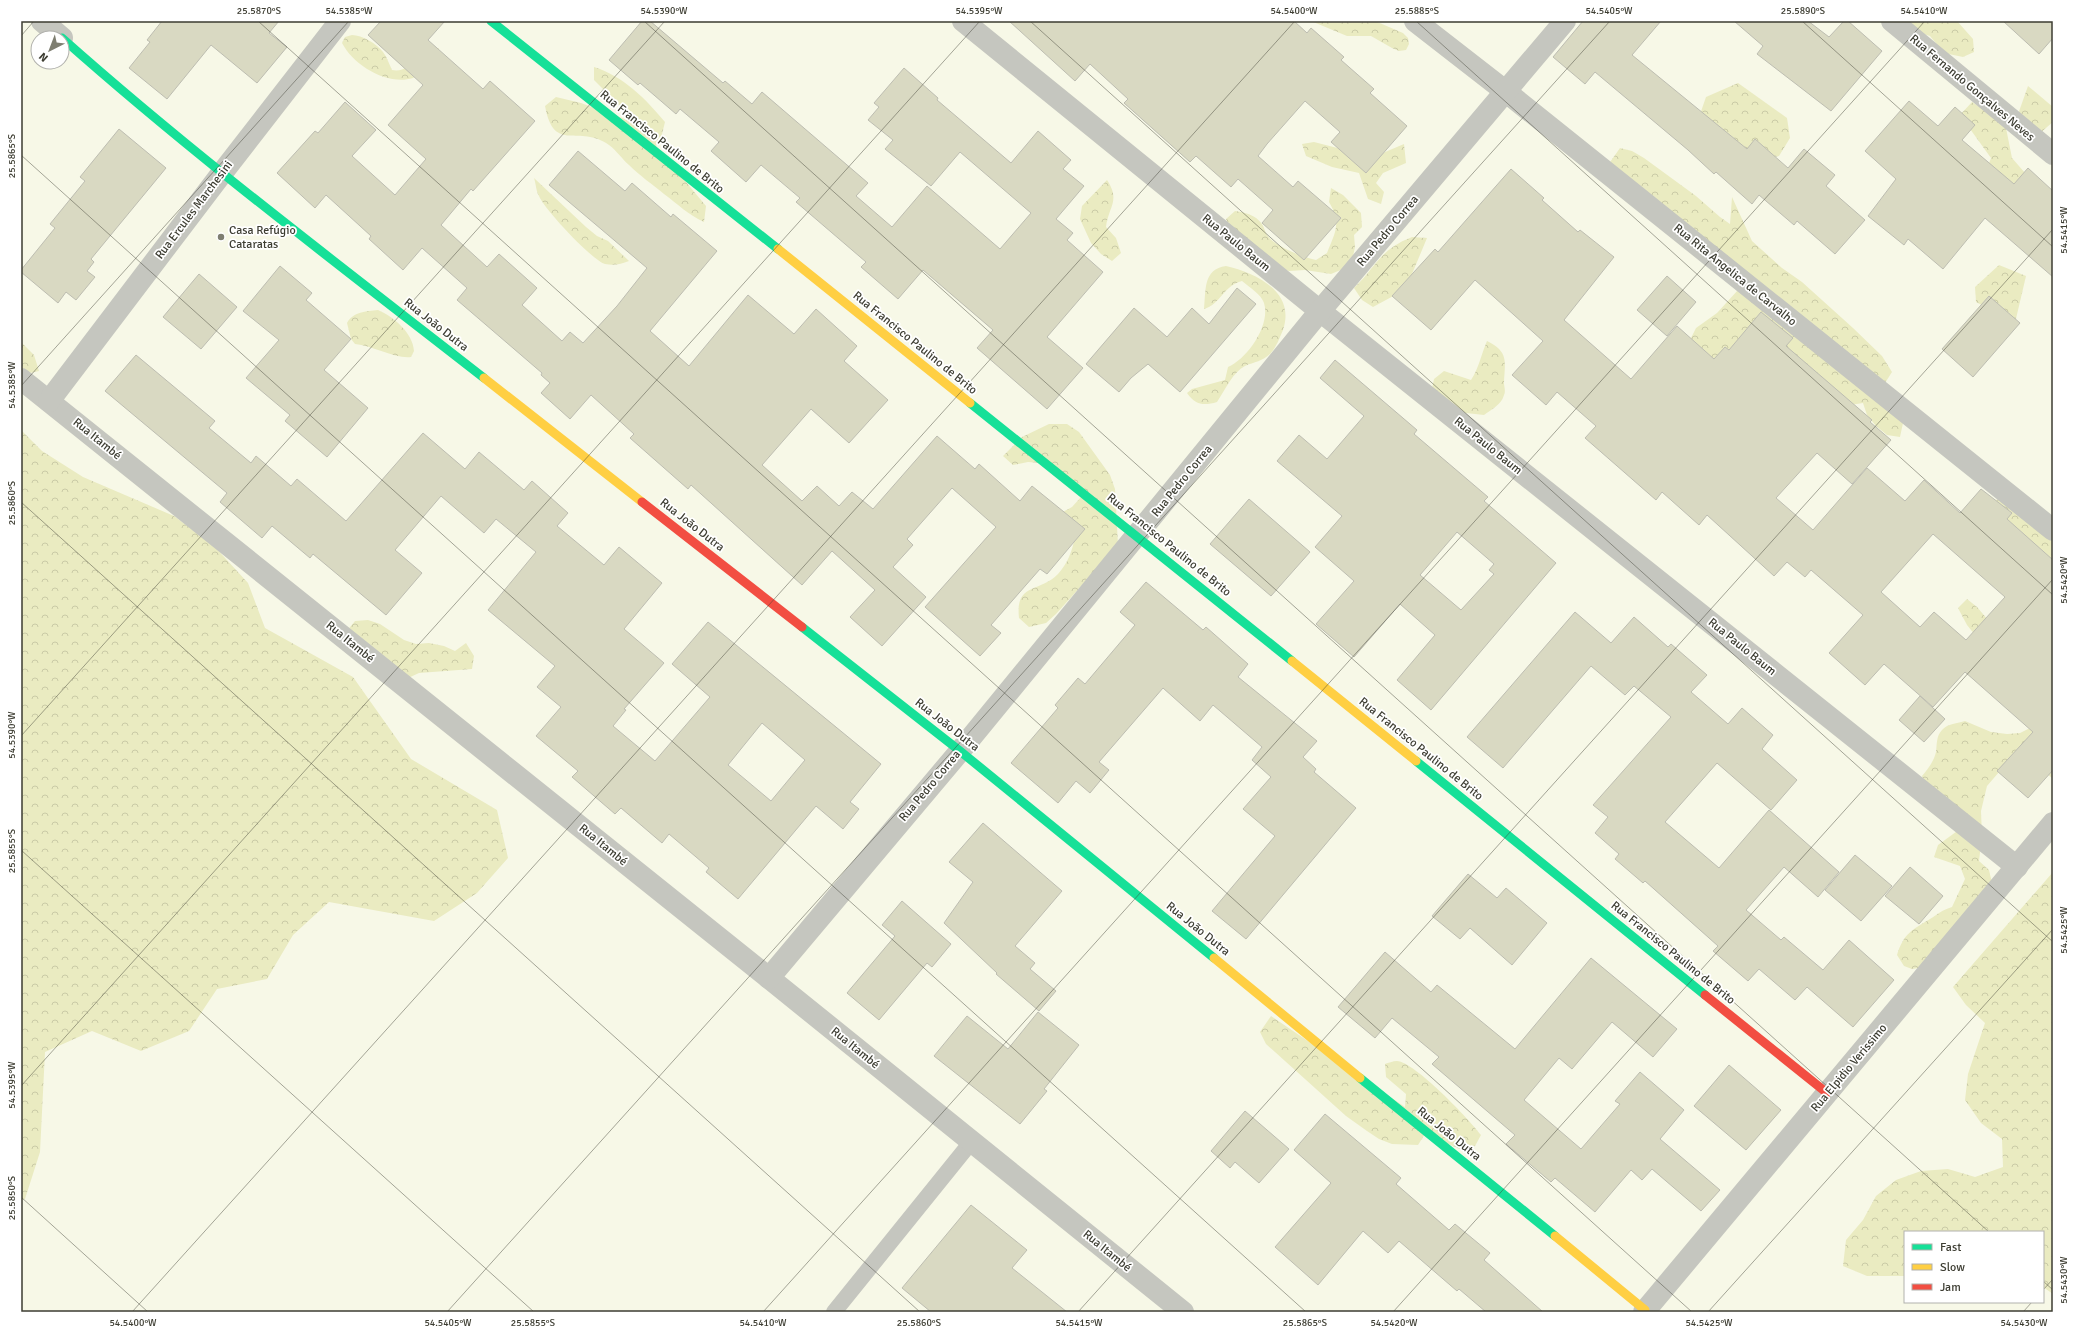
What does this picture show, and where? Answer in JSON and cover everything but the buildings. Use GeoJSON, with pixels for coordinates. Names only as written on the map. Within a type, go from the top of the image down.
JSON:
{"type":"FeatureCollection","features":[{"type":"Feature","properties":{"kind":"street"},"geometry":{"type":"LineString","coordinates":[[42,21],[53,30]]}},
{"type":"Feature","properties":{"kind":"street","name":"Rua Ercules Marchesini"},"geometry":{"type":"LineString","coordinates":[[49,401],[222,172],[340,21]]}},
{"type":"Feature","properties":{"kind":"street","name":"Rua Francisco Paulino de Brito"},"geometry":{"type":"LineString","coordinates":[[491,21],[1138,536],[1827,1093]]}},
{"type":"Feature","properties":{"kind":"street","name":"Rua Paulo Baum"},"geometry":{"type":"LineString","coordinates":[[963,21],[1320,311],[2017,867]]}},
{"type":"Feature","properties":{"kind":"street","name":"Rua Rita Angelica de Carvalho"},"geometry":{"type":"LineString","coordinates":[[1415,21],[1506,91],[2053,530]]}},
{"type":"Feature","properties":{"kind":"street","name":"Rua Pedro Correa"},"geometry":{"type":"LineString","coordinates":[[769,978],[1138,536],[1320,311],[1565,21]]}},
{"type":"Feature","properties":{"kind":"street","name":"Rua Fernando Gonçalves Neves"},"geometry":{"type":"LineString","coordinates":[[1892,21],[2053,154]]}},
{"type":"Feature","properties":{"kind":"street","name":"Rua João Dutra"},"geometry":{"type":"LineString","coordinates":[[70,45],[118,88],[222,172],[960,751],[1644,1311]]}},
{"type":"Feature","properties":{"kind":"street","name":"Rua Itambé"},"geometry":{"type":"LineString","coordinates":[[21,379],[769,978],[1183,1312]]}},
{"type":"Feature","properties":{"kind":"street","name":"Rua Elpidio Verissimo"},"geometry":{"type":"LineString","coordinates":[[1644,1311],[2053,823]]}},
{"type":"Feature","properties":{"kind":"lane"},"geometry":{"type":"LineString","coordinates":[[834,1312],[972,1142]]}},
{"type":"Feature","properties":{"kind":"green space"},"geometry":{"type":"Polygon","coordinates":[[[1311,21],[1375,21],[1403,33],[1408,38],[1409,44],[1406,50],[1399,51],[1371,36],[1347,36],[1311,21]]]}},
{"type":"Feature","properties":{"kind":"green space"},"geometry":{"type":"Polygon","coordinates":[[[1902,21],[1957,21],[1973,39],[1974,52],[1963,57],[1944,53],[1930,36],[1911,30],[1902,21]]]}},
{"type":"Feature","properties":{"kind":"green space"},"geometry":{"type":"Polygon","coordinates":[[[352,35],[365,38],[377,46],[387,58],[392,70],[405,68],[411,65],[426,52],[439,48],[432,60],[417,76],[403,80],[393,79],[383,77],[363,66],[347,51],[342,43],[345,37],[352,35]]]}},
{"type":"Feature","properties":{"kind":"green space"},"geometry":{"type":"Polygon","coordinates":[[[594,67],[615,76],[624,82],[642,97],[665,122],[662,134],[656,146],[706,206],[704,222],[688,213],[642,176],[626,163],[609,145],[598,139],[569,136],[561,134],[555,130],[549,121],[545,106],[556,97],[581,103],[633,122],[625,111],[594,80],[594,67]]]}},
{"type":"Feature","properties":{"kind":"green space"},"geometry":{"type":"Polygon","coordinates":[[[1738,83],[1787,118],[1790,138],[1779,156],[1753,162],[1697,123],[1706,97],[1738,83]]]}},
{"type":"Feature","properties":{"kind":"green space"},"geometry":{"type":"Polygon","coordinates":[[[2028,86],[2053,107],[2053,122],[2040,133],[2016,120],[2028,86]]]}},
{"type":"Feature","properties":{"kind":"green space"},"geometry":{"type":"Polygon","coordinates":[[[1972,102],[2005,123],[2012,158],[2032,181],[2017,201],[1981,185],[1991,158],[1960,115],[1972,102]]]}},
{"type":"Feature","properties":{"kind":"green space"},"geometry":{"type":"Polygon","coordinates":[[[1314,142],[1353,152],[1378,155],[1404,144],[1406,163],[1383,173],[1376,183],[1384,192],[1381,204],[1368,199],[1359,173],[1332,167],[1306,156],[1302,144],[1314,142]]]}},
{"type":"Feature","properties":{"kind":"green space"},"geometry":{"type":"Polygon","coordinates":[[[1620,148],[1632,151],[1644,158],[1696,196],[1730,224],[1732,197],[1752,241],[1782,268],[1802,282],[1882,356],[1892,372],[1885,383],[1903,423],[1900,437],[1887,435],[1876,426],[1867,415],[1863,403],[1850,405],[1750,330],[1723,356],[1717,368],[1690,340],[1696,328],[1717,313],[1748,279],[1608,165],[1620,148]]]}},
{"type":"Feature","properties":{"kind":"green space"},"geometry":{"type":"Polygon","coordinates":[[[534,178],[586,227],[597,236],[608,241],[629,261],[611,265],[605,264],[590,254],[569,234],[543,203],[537,192],[534,178]]]}},
{"type":"Feature","properties":{"kind":"green space"},"geometry":{"type":"Polygon","coordinates":[[[1107,180],[1113,193],[1113,199],[1106,227],[1116,238],[1121,253],[1112,261],[1101,254],[1091,243],[1080,219],[1082,206],[1107,180]]]}},
{"type":"Feature","properties":{"kind":"green space"},"geometry":{"type":"Polygon","coordinates":[[[1331,188],[1343,195],[1361,213],[1362,227],[1354,235],[1355,247],[1352,261],[1343,269],[1331,274],[1305,270],[1289,271],[1276,267],[1232,233],[1226,219],[1235,211],[1250,214],[1257,218],[1263,225],[1267,235],[1276,244],[1304,257],[1316,260],[1327,253],[1335,233],[1335,216],[1329,202],[1331,188]]]}},
{"type":"Feature","properties":{"kind":"green space"},"geometry":{"type":"Polygon","coordinates":[[[1412,237],[1427,238],[1412,274],[1397,294],[1373,307],[1362,300],[1354,288],[1385,253],[1392,247],[1412,237]]]}},
{"type":"Feature","properties":{"kind":"green space"},"geometry":{"type":"Polygon","coordinates":[[[1999,265],[2026,276],[2015,323],[1976,302],[1975,287],[1999,265]]]}},
{"type":"Feature","properties":{"kind":"green space"},"geometry":{"type":"Polygon","coordinates":[[[1226,266],[1238,269],[1261,279],[1271,286],[1279,295],[1284,305],[1286,317],[1283,330],[1272,352],[1261,360],[1245,366],[1237,372],[1217,402],[1200,404],[1193,400],[1187,393],[1192,389],[1225,380],[1228,367],[1243,357],[1250,349],[1261,331],[1264,321],[1264,303],[1258,294],[1242,281],[1231,286],[1214,304],[1204,309],[1209,276],[1213,271],[1226,266]]]}},
{"type":"Feature","properties":{"kind":"green space"},"geometry":{"type":"Polygon","coordinates":[[[378,310],[402,326],[413,344],[414,351],[411,357],[398,356],[355,344],[351,339],[347,323],[350,319],[356,314],[378,310]]]}},
{"type":"Feature","properties":{"kind":"green space"},"geometry":{"type":"Polygon","coordinates":[[[1487,341],[1499,349],[1504,358],[1505,392],[1503,398],[1496,406],[1484,415],[1457,412],[1431,393],[1434,379],[1444,371],[1471,380],[1487,341]]]}},
{"type":"Feature","properties":{"kind":"green space"},"geometry":{"type":"Polygon","coordinates":[[[21,342],[34,355],[39,371],[25,374],[21,371],[21,342]]]}},
{"type":"Feature","properties":{"kind":"green space"},"geometry":{"type":"Polygon","coordinates":[[[1049,424],[1067,424],[1079,432],[1110,475],[1115,489],[1118,545],[1056,614],[1046,623],[1029,627],[1019,618],[1021,599],[1025,593],[1051,580],[1058,574],[1067,561],[1075,537],[1061,513],[1072,507],[1081,497],[1041,463],[1028,462],[1013,465],[1003,456],[1022,437],[1049,424]]]}},
{"type":"Feature","properties":{"kind":"green space"},"geometry":{"type":"Polygon","coordinates":[[[21,430],[42,451],[83,477],[174,516],[214,546],[248,583],[265,628],[353,677],[411,759],[497,810],[508,858],[477,893],[434,921],[329,902],[293,935],[267,979],[217,989],[189,1031],[141,1051],[92,1031],[45,1052],[40,1152],[25,1199],[21,1200],[21,430]]]}},
{"type":"Feature","properties":{"kind":"green space"},"geometry":{"type":"Polygon","coordinates":[[[2006,499],[2053,533],[2053,577],[2024,551],[1993,500],[2006,499]]]}},
{"type":"Feature","properties":{"kind":"green space"},"geometry":{"type":"Polygon","coordinates":[[[1967,599],[1977,607],[1988,620],[1975,635],[1967,625],[1958,608],[1967,599]]]}},
{"type":"Feature","properties":{"kind":"green space"},"geometry":{"type":"Polygon","coordinates":[[[368,620],[380,624],[404,640],[416,644],[429,643],[444,646],[455,651],[466,643],[474,656],[472,669],[419,673],[406,679],[346,632],[355,621],[368,620]]]}},
{"type":"Feature","properties":{"kind":"green space"},"geometry":{"type":"Polygon","coordinates":[[[1965,721],[1991,732],[2007,734],[2020,733],[2032,727],[2053,725],[2053,779],[2025,754],[2012,757],[1987,786],[1981,811],[1982,836],[1979,861],[1989,870],[1992,883],[1924,967],[1912,969],[1904,966],[1897,955],[1903,942],[1913,929],[1945,909],[1952,907],[1965,879],[1960,866],[1934,857],[1938,845],[1960,829],[1925,789],[1922,776],[1934,759],[1940,732],[1947,726],[1965,721]]]}},
{"type":"Feature","properties":{"kind":"green space"},"geometry":{"type":"Polygon","coordinates":[[[2053,872],[2053,1294],[2044,1288],[2044,1231],[1904,1231],[1904,1276],[1867,1276],[1843,1266],[1846,1240],[1863,1220],[1876,1196],[1896,1180],[1921,1171],[1948,1169],[1975,1177],[2003,1167],[2002,1139],[1981,1123],[1965,1100],[1968,1074],[1985,1023],[1966,1005],[1953,987],[2053,872]]]}},
{"type":"Feature","properties":{"kind":"green space"},"geometry":{"type":"Polygon","coordinates":[[[1271,1016],[1405,1107],[1406,1094],[1386,1077],[1385,1064],[1397,1061],[1416,1071],[1442,1093],[1481,1135],[1475,1146],[1462,1150],[1425,1134],[1418,1145],[1392,1144],[1379,1139],[1346,1116],[1266,1044],[1260,1032],[1271,1016]]]}},
{"type":"Feature","properties":{"kind":"traffic: fast"},"geometry":{"type":"LineString","coordinates":[[491,21],[778,249]]}},
{"type":"Feature","properties":{"kind":"traffic: fast"},"geometry":{"type":"LineString","coordinates":[[70,45],[113,83],[217,169],[484,378]]}},
{"type":"Feature","properties":{"kind":"traffic: fast"},"geometry":{"type":"LineString","coordinates":[[970,403],[1292,661]]}},
{"type":"Feature","properties":{"kind":"traffic: fast"},"geometry":{"type":"LineString","coordinates":[[802,627],[960,751],[1214,958]]}},
{"type":"Feature","properties":{"kind":"traffic: fast"},"geometry":{"type":"LineString","coordinates":[[1416,761],[1705,995]]}},
{"type":"Feature","properties":{"kind":"traffic: fast"},"geometry":{"type":"LineString","coordinates":[[1360,1078],[1555,1236]]}},
{"type":"Feature","properties":{"kind":"traffic: slow"},"geometry":{"type":"LineString","coordinates":[[778,249],[970,403]]}},
{"type":"Feature","properties":{"kind":"traffic: slow"},"geometry":{"type":"LineString","coordinates":[[484,378],[642,502]]}},
{"type":"Feature","properties":{"kind":"traffic: slow"},"geometry":{"type":"LineString","coordinates":[[1292,661],[1416,761]]}},
{"type":"Feature","properties":{"kind":"traffic: slow"},"geometry":{"type":"LineString","coordinates":[[1214,958],[1360,1078]]}},
{"type":"Feature","properties":{"kind":"traffic: slow"},"geometry":{"type":"LineString","coordinates":[[1555,1236],[1645,1310]]}},
{"type":"Feature","properties":{"kind":"traffic: jam"},"geometry":{"type":"LineString","coordinates":[[642,502],[802,627]]}},
{"type":"Feature","properties":{"kind":"traffic: jam"},"geometry":{"type":"LineString","coordinates":[[1705,995],[1827,1093]]}},
{"type":"Feature","properties":{"kind":"place","name":"Casa Refúgio Cataratas"},"geometry":{"type":"Point","coordinates":[221,237]}}]}
